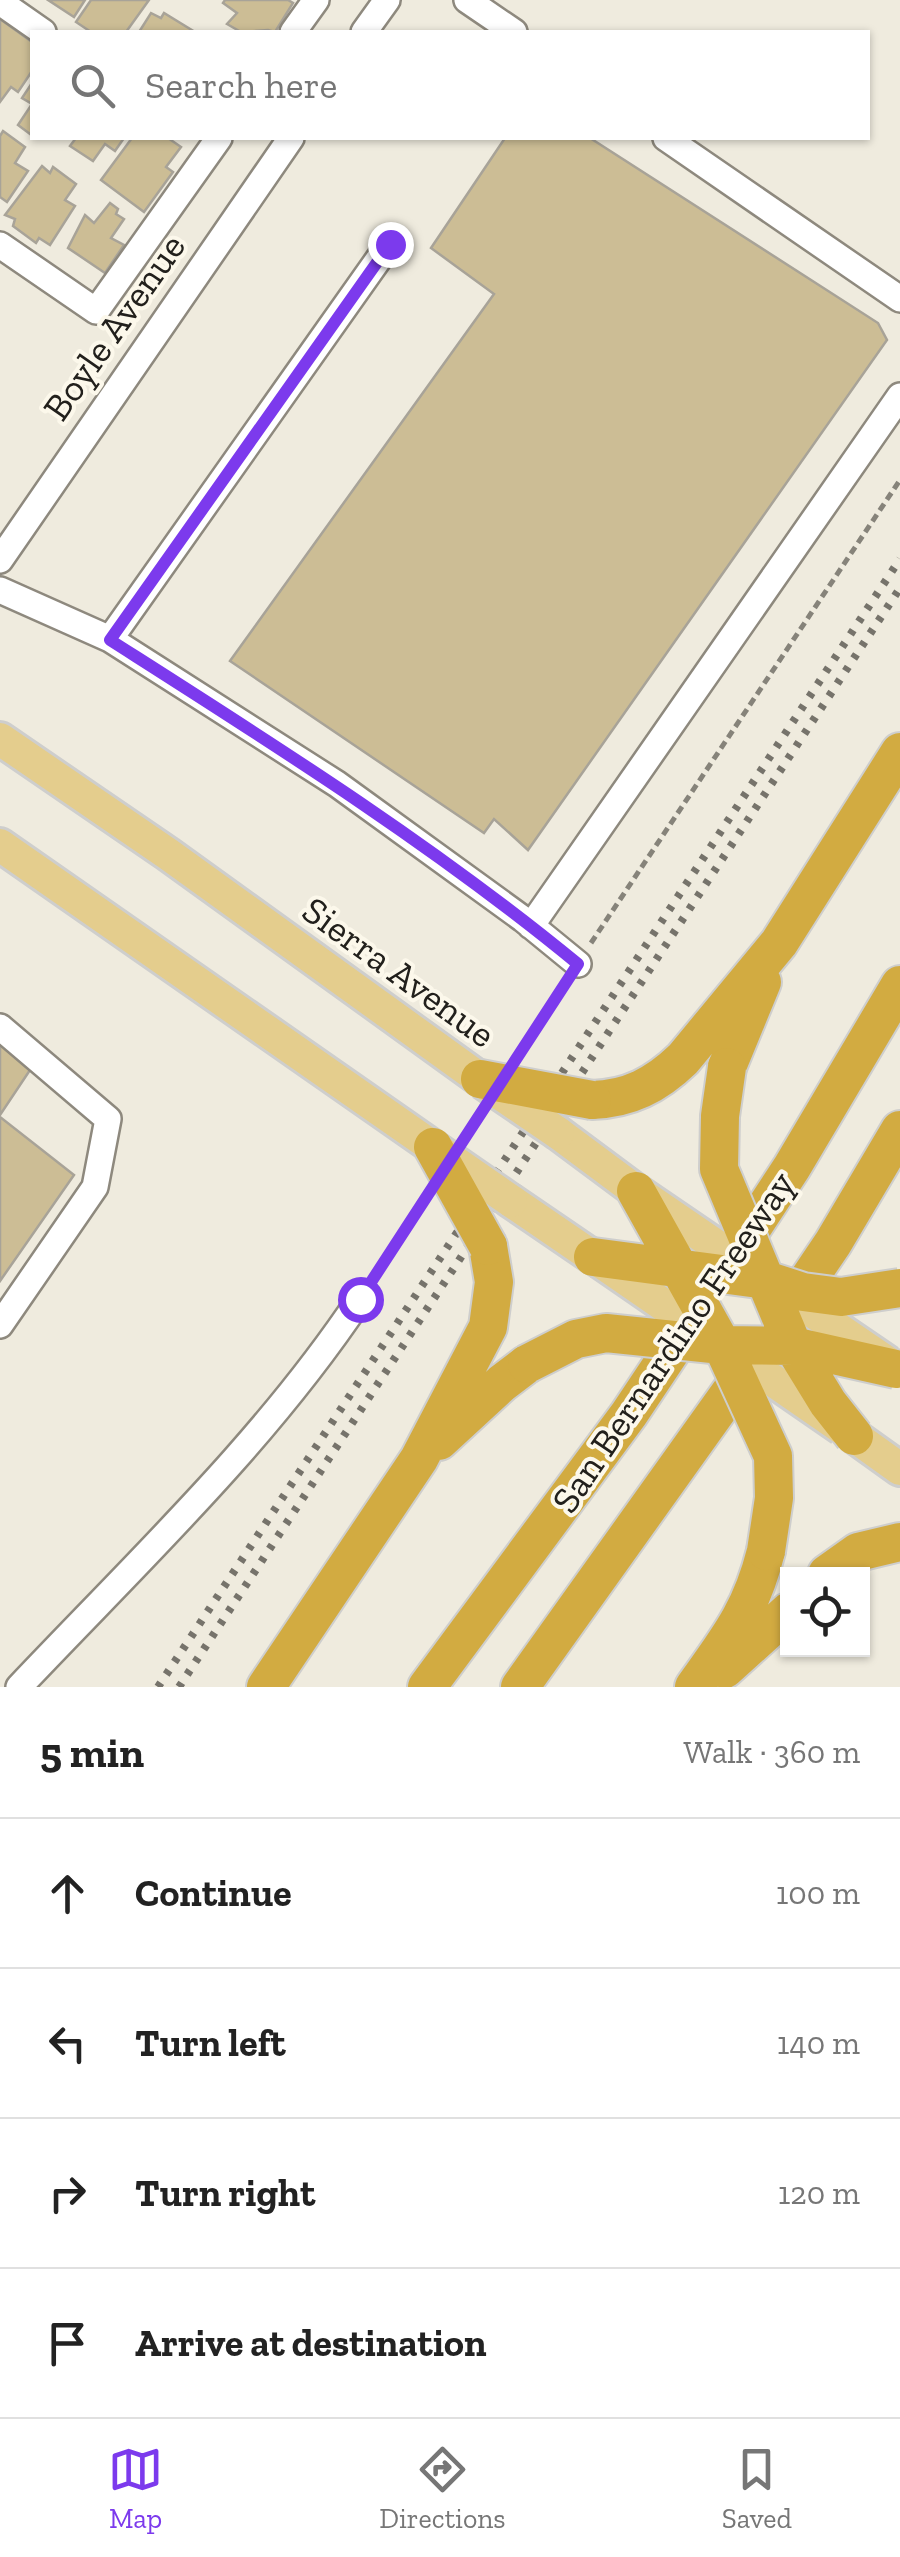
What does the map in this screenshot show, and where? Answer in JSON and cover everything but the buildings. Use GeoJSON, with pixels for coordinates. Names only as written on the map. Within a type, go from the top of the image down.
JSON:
{"type":"FeatureCollection","features":[{"type":"Feature","properties":{"kind":"highway"},"geometry":{"type":"LineString","coordinates":[[494,1081],[592,1100],[629,1096],[668,1074],[779,942],[900,752]]}},
{"type":"Feature","properties":{"kind":"highway"},"geometry":{"type":"LineString","coordinates":[[779,942],[728,1067],[720,1116],[719,1170],[793,1346],[828,1403],[854,1436]]}},
{"type":"Feature","properties":{"kind":"highway","name":"San Bernardino Freeway"},"geometry":{"type":"LineString","coordinates":[[428,1687],[630,1414],[792,1167],[900,985]]}},
{"type":"Feature","properties":{"kind":"highway","name":"San Bernardino Freeway"},"geometry":{"type":"LineString","coordinates":[[520,1687],[754,1359],[833,1243],[900,1130]]}},
{"type":"Feature","properties":{"kind":"highway"},"geometry":{"type":"LineString","coordinates":[[266,1687],[419,1459],[488,1327],[494,1282],[488,1246],[442,1159]]}},
{"type":"Feature","properties":{"kind":"highway"},"geometry":{"type":"LineString","coordinates":[[636,1192],[722,1345],[773,1456],[774,1498],[756,1592],[694,1687]]}},
{"type":"Feature","properties":{"kind":"highway"},"geometry":{"type":"LineString","coordinates":[[593,1257],[766,1280],[803,1292],[841,1297],[900,1288]]}},
{"type":"Feature","properties":{"kind":"highway"},"geometry":{"type":"LineString","coordinates":[[419,1459],[527,1364],[576,1339],[606,1333],[722,1345],[793,1346],[898,1370]]}},
{"type":"Feature","properties":{"kind":"highway"},"geometry":{"type":"LineString","coordinates":[[837,1567],[858,1552],[900,1542]]}},
{"type":"Feature","properties":{"kind":"highway"},"geometry":{"type":"LineString","coordinates":[[704,1687],[780,1619]]}},
{"type":"Feature","properties":{"kind":"main road","name":"Sierra Avenue"},"geometry":{"type":"LineString","coordinates":[[0,739],[494,1081],[636,1192],[898,1370]]}},
{"type":"Feature","properties":{"kind":"main road"},"geometry":{"type":"LineString","coordinates":[[0,845],[442,1159],[512,1201],[900,1468]]}},
{"type":"Feature","properties":{"kind":"street"},"geometry":{"type":"LineString","coordinates":[[295,30],[316,0]]}},
{"type":"Feature","properties":{"kind":"street"},"geometry":{"type":"LineString","coordinates":[[365,30],[386,0]]}},
{"type":"Feature","properties":{"kind":"street"},"geometry":{"type":"LineString","coordinates":[[467,0],[511,30]]}},
{"type":"Feature","properties":{"kind":"street"},"geometry":{"type":"LineString","coordinates":[[0,2],[40,30]]}},
{"type":"Feature","properties":{"kind":"street","name":"Boyle Avenue"},"geometry":{"type":"LineString","coordinates":[[0,560],[290,140]]}},
{"type":"Feature","properties":{"kind":"street"},"geometry":{"type":"LineString","coordinates":[[669,140],[900,299]]}},
{"type":"Feature","properties":{"kind":"street"},"geometry":{"type":"LineString","coordinates":[[0,244],[96,312],[208,142]]}},
{"type":"Feature","properties":{"kind":"street"},"geometry":{"type":"LineString","coordinates":[[110,640],[390,244]]}},
{"type":"Feature","properties":{"kind":"street"},"geometry":{"type":"LineString","coordinates":[[531,926],[900,396]]}},
{"type":"Feature","properties":{"kind":"street"},"geometry":{"type":"LineString","coordinates":[[0,590],[110,640],[338,784],[578,964]]}},
{"type":"Feature","properties":{"kind":"street"},"geometry":{"type":"LineString","coordinates":[[0,1027],[108,1120],[95,1187],[0,1325]]}},
{"type":"Feature","properties":{"kind":"street"},"geometry":{"type":"LineString","coordinates":[[18,1687],[268,1426],[360,1299]]}},
{"type":"Feature","properties":{"kind":"path"},"geometry":{"type":"LineString","coordinates":[[360,1299],[442,1159],[578,964],[900,480]]}},
{"type":"Feature","properties":{"kind":"railway"},"geometry":{"type":"LineString","coordinates":[[158,1687],[900,559]]}},
{"type":"Feature","properties":{"kind":"railway"},"geometry":{"type":"LineString","coordinates":[[179,1687],[900,588]]}},
{"type":"Feature","properties":{"kind":"route"},"geometry":{"type":"LineString","coordinates":[[360,1299],[578,964],[338,784],[110,640],[390,244]]}}]}
